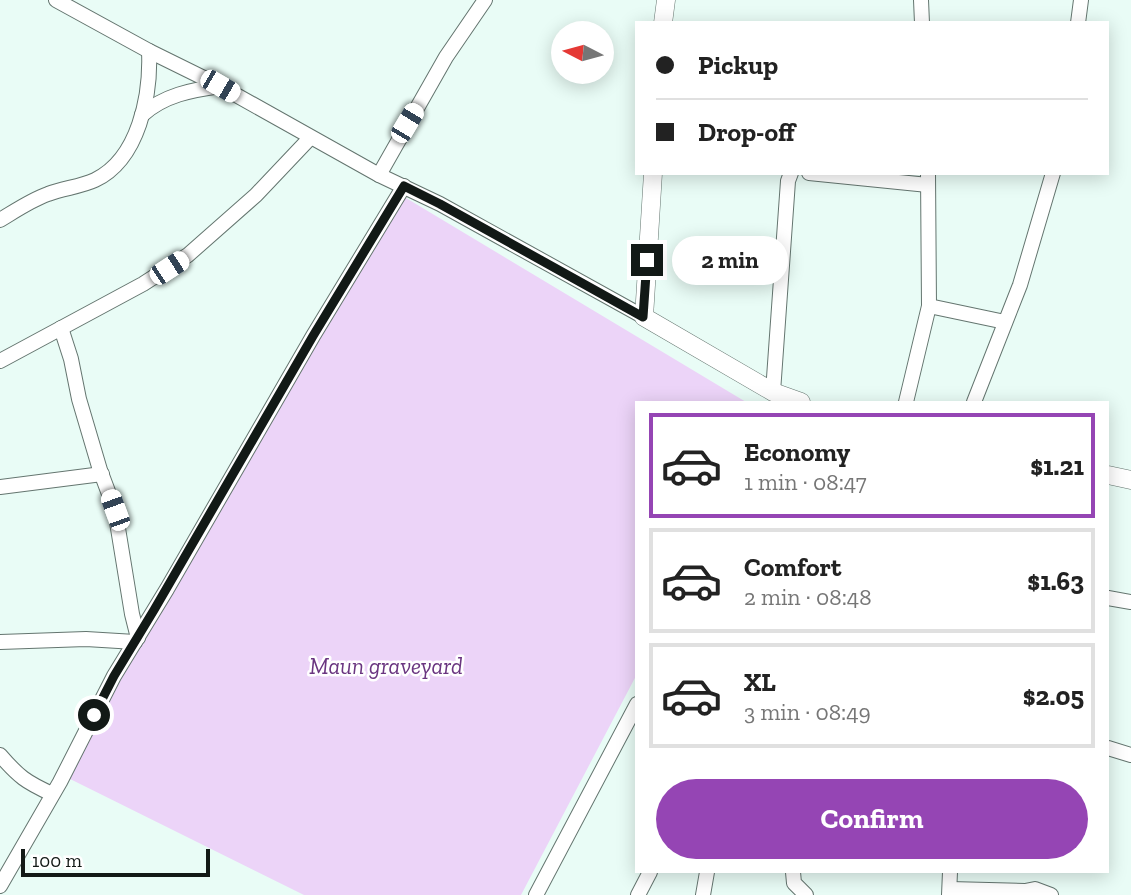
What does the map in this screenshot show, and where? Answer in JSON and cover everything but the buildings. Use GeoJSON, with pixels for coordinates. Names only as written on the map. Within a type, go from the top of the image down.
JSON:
{"type":"FeatureCollection","features":[{"type":"Feature","properties":{"kind":"street"},"geometry":{"type":"LineString","coordinates":[[379,175],[446,57],[485,0]]}},
{"type":"Feature","properties":{"kind":"street"},"geometry":{"type":"LineString","coordinates":[[663,21],[666,0]]}},
{"type":"Feature","properties":{"kind":"street"},"geometry":{"type":"LineString","coordinates":[[921,0],[922,21]]}},
{"type":"Feature","properties":{"kind":"street"},"geometry":{"type":"LineString","coordinates":[[1078,21],[1081,0]]}},
{"type":"Feature","properties":{"kind":"street"},"geometry":{"type":"LineString","coordinates":[[61,1],[379,175],[440,204],[792,401]]}},
{"type":"Feature","properties":{"kind":"street"},"geometry":{"type":"LineString","coordinates":[[0,220],[49,194],[95,180],[120,162],[142,115],[150,71],[149,51]]}},
{"type":"Feature","properties":{"kind":"street"},"geometry":{"type":"LineString","coordinates":[[142,115],[159,102],[186,91],[220,86]]}},
{"type":"Feature","properties":{"kind":"street"},"geometry":{"type":"LineString","coordinates":[[0,361],[143,284],[188,255],[256,195],[310,138]]}},
{"type":"Feature","properties":{"kind":"street"},"geometry":{"type":"LineString","coordinates":[[643,317],[653,175]]}},
{"type":"Feature","properties":{"kind":"street"},"geometry":{"type":"LineString","coordinates":[[773,392],[790,175]]}},
{"type":"Feature","properties":{"kind":"street"},"geometry":{"type":"LineString","coordinates":[[849,175],[928,179],[929,306],[906,401]]}},
{"type":"Feature","properties":{"kind":"street"},"geometry":{"type":"LineString","coordinates":[[974,401],[1020,285],[1052,175]]}},
{"type":"Feature","properties":{"kind":"street"},"geometry":{"type":"LineString","coordinates":[[0,886],[114,676],[404,186]]}},
{"type":"Feature","properties":{"kind":"street"},"geometry":{"type":"LineString","coordinates":[[929,306],[1005,323]]}},
{"type":"Feature","properties":{"kind":"street"},"geometry":{"type":"LineString","coordinates":[[61,328],[79,399],[115,510],[136,640]]}},
{"type":"Feature","properties":{"kind":"street"},"geometry":{"type":"LineString","coordinates":[[0,487],[102,474]]}},
{"type":"Feature","properties":{"kind":"street"},"geometry":{"type":"LineString","coordinates":[[1109,475],[1131,480]]}},
{"type":"Feature","properties":{"kind":"street"},"geometry":{"type":"LineString","coordinates":[[1109,598],[1131,602]]}},
{"type":"Feature","properties":{"kind":"street"},"geometry":{"type":"LineString","coordinates":[[0,642],[136,640]]}},
{"type":"Feature","properties":{"kind":"street"},"geometry":{"type":"LineString","coordinates":[[536,895],[635,708]]}},
{"type":"Feature","properties":{"kind":"street"},"geometry":{"type":"LineString","coordinates":[[1109,748],[1131,755]]}},
{"type":"Feature","properties":{"kind":"street"},"geometry":{"type":"LineString","coordinates":[[0,755],[18,776],[52,794]]}},
{"type":"Feature","properties":{"kind":"street"},"geometry":{"type":"LineString","coordinates":[[642,894],[650,873]]}},
{"type":"Feature","properties":{"kind":"street"},"geometry":{"type":"LineString","coordinates":[[703,895],[707,873]]}},
{"type":"Feature","properties":{"kind":"street"},"geometry":{"type":"LineString","coordinates":[[793,873],[794,883],[806,895]]}},
{"type":"Feature","properties":{"kind":"street"},"geometry":{"type":"LineString","coordinates":[[950,873],[949,892],[1025,891],[1033,888],[1051,895]]}},
{"type":"Feature","properties":{"kind":"green space","name":"Maun graveyard"},"geometry":{"type":"Polygon","coordinates":[[[401,195],[744,401],[635,401],[635,678],[521,895],[304,895],[60,774],[401,195]]]}},
{"type":"Feature","properties":{"kind":"route"},"geometry":{"type":"LineString","coordinates":[[94,715],[114,676],[313,336],[404,186],[643,317],[647,260]]}}]}
